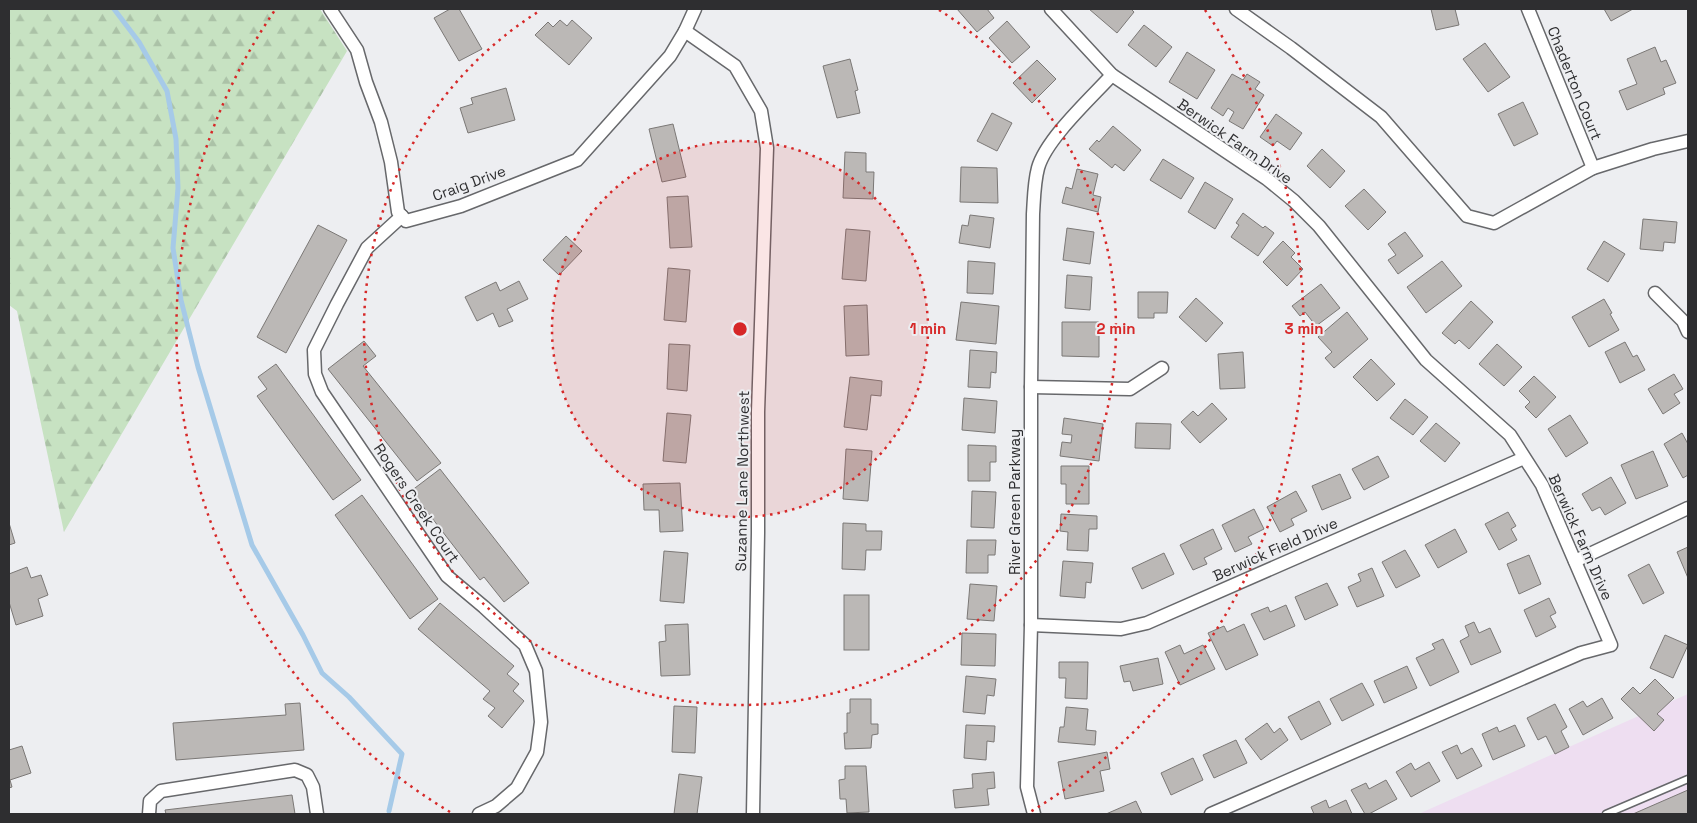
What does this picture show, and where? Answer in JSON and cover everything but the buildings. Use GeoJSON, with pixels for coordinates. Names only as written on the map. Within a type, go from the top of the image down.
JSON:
{"type":"FeatureCollection","features":[{"type":"Feature","properties":{"kind":"street"},"geometry":{"type":"LineString","coordinates":[[330,9],[357,50],[366,82],[381,122],[391,162],[398,212],[402,216]]}},
{"type":"Feature","properties":{"kind":"street","name":"Craig Drive"},"geometry":{"type":"LineString","coordinates":[[402,216],[406,221],[461,206],[577,160],[670,56],[685,31],[695,9]]}},
{"type":"Feature","properties":{"kind":"street","name":"Berwick Farm Drive"},"geometry":{"type":"LineString","coordinates":[[1051,9],[1112,75],[1267,179],[1294,201],[1320,226],[1397,326],[1426,360],[1510,435],[1542,485],[1611,645],[1581,653],[1211,814]]}},
{"type":"Feature","properties":{"kind":"street"},"geometry":{"type":"LineString","coordinates":[[1236,9],[1382,117],[1467,216],[1494,223],[1593,168],[1653,149],[1688,141]]}},
{"type":"Feature","properties":{"kind":"street","name":"Chaderton Court"},"geometry":{"type":"LineString","coordinates":[[1528,9],[1593,168]]}},
{"type":"Feature","properties":{"kind":"street","name":"Suzanne Lane Northwest"},"geometry":{"type":"LineString","coordinates":[[685,31],[735,66],[760,111],[767,148],[758,412],[758,533],[753,814]]}},
{"type":"Feature","properties":{"kind":"street","name":"River Green Parkway"},"geometry":{"type":"LineString","coordinates":[[1034,814],[1027,787],[1031,625],[1031,386],[1033,214],[1035,190],[1038,168],[1045,151],[1112,75]]}},
{"type":"Feature","properties":{"kind":"street","name":"Rogers Creek Court"},"geometry":{"type":"LineString","coordinates":[[402,216],[367,248],[314,350],[315,374],[322,392],[447,576],[525,645],[536,671],[541,722],[537,752],[517,788],[496,806],[479,814]]}},
{"type":"Feature","properties":{"kind":"street"},"geometry":{"type":"LineString","coordinates":[[1656,293],[1683,320],[1688,332]]}},
{"type":"Feature","properties":{"kind":"street"},"geometry":{"type":"LineString","coordinates":[[1031,386],[1130,388],[1162,368]]}},
{"type":"Feature","properties":{"kind":"street","name":"Berwick Field Drive"},"geometry":{"type":"LineString","coordinates":[[1031,625],[1096,630],[1121,629],[1147,623],[1524,458]]}},
{"type":"Feature","properties":{"kind":"street"},"geometry":{"type":"LineString","coordinates":[[1575,561],[1688,508]]}},
{"type":"Feature","properties":{"kind":"street"},"geometry":{"type":"LineString","coordinates":[[149,814],[150,801],[161,791],[295,770],[307,775],[314,786],[317,814]]}},
{"type":"Feature","properties":{"kind":"lane"},"geometry":{"type":"LineString","coordinates":[[1606,814],[1688,779]]}},
{"type":"Feature","properties":{"kind":"shaded area"},"geometry":{"type":"Polygon","coordinates":[[[1688,694],[1688,814],[1419,814],[1423,812],[1688,694]]]}},
{"type":"Feature","properties":{"kind":"green space"},"geometry":{"type":"Polygon","coordinates":[[[9,9],[320,9],[347,51],[64,532],[17,311],[9,305],[9,9]]]}},
{"type":"Feature","properties":{"kind":"waterway"},"geometry":{"type":"LineString","coordinates":[[114,9],[139,42],[167,91],[176,139],[178,188],[173,248],[181,300],[198,367],[252,545],[303,635],[322,673],[349,697],[402,754],[389,811]]}}]}
